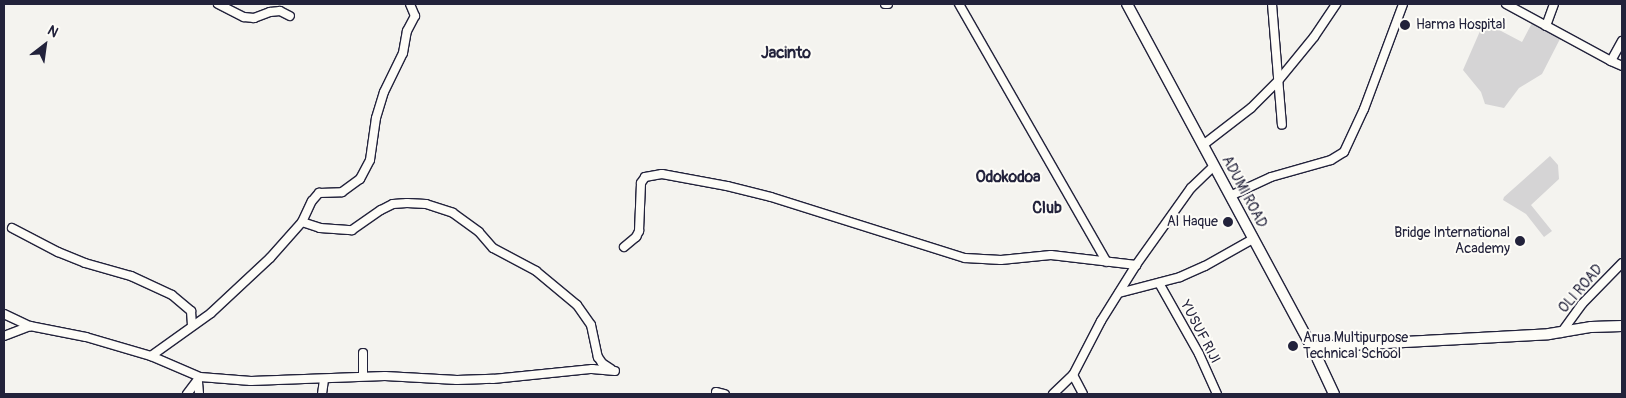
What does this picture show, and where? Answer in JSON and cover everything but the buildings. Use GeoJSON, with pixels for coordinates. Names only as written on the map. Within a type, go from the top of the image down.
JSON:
{"type":"FeatureCollection","features":[{"type":"Feature","properties":{"kind":"main road","name":"ADUMI ROAD"},"geometry":{"type":"LineString","coordinates":[[1127,4],[1312,347],[1334,394]]}},
{"type":"Feature","properties":{"kind":"main road"},"geometry":{"type":"LineString","coordinates":[[1312,347],[1561,333],[1591,327],[1622,326]]}},
{"type":"Feature","properties":{"kind":"street"},"geometry":{"type":"LineString","coordinates":[[218,4],[244,17],[254,18],[270,12],[280,12],[290,16]]}},
{"type":"Feature","properties":{"kind":"street"},"geometry":{"type":"LineString","coordinates":[[151,356],[211,313],[270,258],[302,222],[312,201],[319,194],[342,192],[352,186],[365,170],[374,142],[376,118],[384,92],[403,53],[407,31],[415,16],[410,4]]}},
{"type":"Feature","properties":{"kind":"street"},"geometry":{"type":"LineString","coordinates":[[959,4],[1107,262]]}},
{"type":"Feature","properties":{"kind":"street"},"geometry":{"type":"LineString","coordinates":[[1272,4],[1282,125]]}},
{"type":"Feature","properties":{"kind":"street"},"geometry":{"type":"LineString","coordinates":[[1203,145],[1251,108],[1278,81],[1314,37],[1336,4]]}},
{"type":"Feature","properties":{"kind":"street"},"geometry":{"type":"LineString","coordinates":[[1230,196],[1271,177],[1331,160],[1344,152],[1361,117],[1403,4]]}},
{"type":"Feature","properties":{"kind":"street"},"geometry":{"type":"LineString","coordinates":[[1506,4],[1622,66]]}},
{"type":"Feature","properties":{"kind":"street"},"geometry":{"type":"LineString","coordinates":[[1546,26],[1554,4]]}},
{"type":"Feature","properties":{"kind":"street"},"geometry":{"type":"LineString","coordinates":[[1611,61],[1622,41]]}},
{"type":"Feature","properties":{"kind":"street"},"geometry":{"type":"LineString","coordinates":[[1054,394],[1073,375],[1101,321],[1136,265],[1191,188],[1214,166]]}},
{"type":"Feature","properties":{"kind":"street"},"geometry":{"type":"LineString","coordinates":[[624,247],[639,231],[641,183],[645,177],[662,174],[727,186],[771,197],[965,258],[1001,260],[1051,255],[1136,265]]}},
{"type":"Feature","properties":{"kind":"street"},"geometry":{"type":"LineString","coordinates":[[4,314],[30,326],[86,337],[151,356],[199,379],[250,381],[324,380],[363,376],[475,379],[592,369],[615,371],[602,363],[598,357],[591,325],[578,305],[536,271],[493,248],[473,226],[453,213],[426,204],[407,202],[393,204],[381,210],[352,230],[320,228],[302,222]]}},
{"type":"Feature","properties":{"kind":"street"},"geometry":{"type":"LineString","coordinates":[[12,228],[58,252],[85,263],[131,276],[172,295],[191,310],[192,326]]}},
{"type":"Feature","properties":{"kind":"street"},"geometry":{"type":"LineString","coordinates":[[1119,293],[1180,277],[1205,266],[1253,239]]}},
{"type":"Feature","properties":{"kind":"street","name":"OLI ROAD"},"geometry":{"type":"LineString","coordinates":[[1561,333],[1582,304],[1622,264]]}},
{"type":"Feature","properties":{"kind":"street","name":"YUSUF RIJI"},"geometry":{"type":"LineString","coordinates":[[1159,283],[1198,354],[1217,394]]}},
{"type":"Feature","properties":{"kind":"street"},"geometry":{"type":"LineString","coordinates":[[4,336],[30,326]]}},
{"type":"Feature","properties":{"kind":"street"},"geometry":{"type":"LineString","coordinates":[[363,354],[363,376]]}},
{"type":"Feature","properties":{"kind":"street"},"geometry":{"type":"LineString","coordinates":[[1073,375],[1082,394]]}},
{"type":"Feature","properties":{"kind":"street"},"geometry":{"type":"LineString","coordinates":[[187,394],[199,379]]}},
{"type":"Feature","properties":{"kind":"street"},"geometry":{"type":"LineString","coordinates":[[199,379],[199,394]]}},
{"type":"Feature","properties":{"kind":"street"},"geometry":{"type":"LineString","coordinates":[[322,394],[324,380]]}},
{"type":"Feature","properties":{"kind":"street"},"geometry":{"type":"LineString","coordinates":[[716,392],[725,394]]}},
{"type":"Feature","properties":{"kind":"shaded area"},"geometry":{"type":"Polygon","coordinates":[[[1484,22],[1522,42],[1532,23],[1561,37],[1542,74],[1519,88],[1504,108],[1485,104],[1481,92],[1463,70],[1484,22]]]}},
{"type":"Feature","properties":{"kind":"shaded area"},"geometry":{"type":"Polygon","coordinates":[[[1550,156],[1558,165],[1559,179],[1531,205],[1552,231],[1544,237],[1526,214],[1503,200],[1504,197],[1550,156]]]}},
{"type":"Feature","properties":{"kind":"place","name":"Harma Hospital"},"geometry":{"type":"Point","coordinates":[1405,25]}},
{"type":"Feature","properties":{"kind":"place","name":"Al Haque"},"geometry":{"type":"Point","coordinates":[1228,222]}},
{"type":"Feature","properties":{"kind":"place","name":"Bridge International Academy"},"geometry":{"type":"Point","coordinates":[1520,241]}},
{"type":"Feature","properties":{"kind":"place","name":"Arua Multipurpose Technical School"},"geometry":{"type":"Point","coordinates":[1293,346]}},
{"type":"Feature","properties":{"kind":"district","name":"Jacinto"},"geometry":{"type":"Point","coordinates":[786,53]}},
{"type":"Feature","properties":{"kind":"district","name":"Odokodoa"},"geometry":{"type":"Point","coordinates":[1008,177]}},
{"type":"Feature","properties":{"kind":"district","name":"Club"},"geometry":{"type":"Point","coordinates":[1047,208]}}]}
